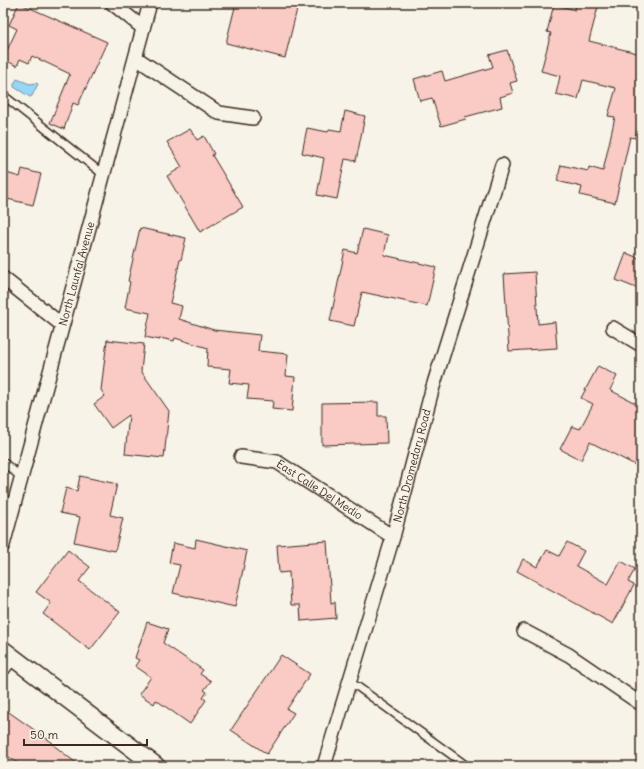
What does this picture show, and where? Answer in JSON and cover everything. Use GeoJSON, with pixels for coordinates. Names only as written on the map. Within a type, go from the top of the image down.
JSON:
{"type":"FeatureCollection","features":[{"type":"Feature","properties":{"kind":"street"},"geometry":{"type":"LineString","coordinates":[[112,3],[143,28]]}},
{"type":"Feature","properties":{"kind":"street","name":"North Launfal Avenue"},"geometry":{"type":"LineString","coordinates":[[3,545],[150,3]]}},
{"type":"Feature","properties":{"kind":"street"},"geometry":{"type":"LineString","coordinates":[[136,58],[219,113],[253,118]]}},
{"type":"Feature","properties":{"kind":"street","name":"North Dromedary Road"},"geometry":{"type":"LineString","coordinates":[[324,766],[393,537],[432,390],[502,165]]}},
{"type":"Feature","properties":{"kind":"street"},"geometry":{"type":"LineString","coordinates":[[3,278],[62,325]]}},
{"type":"Feature","properties":{"kind":"street"},"geometry":{"type":"LineString","coordinates":[[613,328],[641,346]]}},
{"type":"Feature","properties":{"kind":"street","name":"East Calle Del Medio"},"geometry":{"type":"LineString","coordinates":[[241,457],[277,462],[393,537]]}},
{"type":"Feature","properties":{"kind":"street"},"geometry":{"type":"LineString","coordinates":[[524,631],[569,655],[641,704]]}},
{"type":"Feature","properties":{"kind":"street"},"geometry":{"type":"LineString","coordinates":[[6,658],[156,766]]}},
{"type":"Feature","properties":{"kind":"lane"},"geometry":{"type":"LineString","coordinates":[[3,95],[104,175]]}},
{"type":"Feature","properties":{"kind":"lane"},"geometry":{"type":"LineString","coordinates":[[3,462],[21,477]]}},
{"type":"Feature","properties":{"kind":"lane"},"geometry":{"type":"LineString","coordinates":[[349,682],[467,766]]}},
{"type":"Feature","properties":{"kind":"water"},"geometry":{"type":"Polygon","coordinates":[[[17,79],[30,84],[38,84],[32,96],[30,97],[14,87],[17,79]]]}},
{"type":"Feature","properties":{"kind":"building"},"geometry":{"type":"Polygon","coordinates":[[[19,3],[107,42],[78,105],[73,103],[64,129],[50,123],[70,74],[32,56],[29,63],[20,59],[17,66],[3,59],[17,29],[9,25],[19,3]]]}},
{"type":"Feature","properties":{"kind":"building"},"geometry":{"type":"Polygon","coordinates":[[[236,3],[289,3],[298,5],[285,58],[226,43],[236,3]]]}},
{"type":"Feature","properties":{"kind":"building"},"geometry":{"type":"Polygon","coordinates":[[[576,3],[599,3],[589,41],[641,54],[641,115],[635,138],[630,137],[615,203],[580,195],[582,187],[557,181],[561,165],[588,171],[589,167],[603,171],[615,117],[608,116],[616,88],[583,80],[578,99],[556,94],[560,76],[541,71],[551,33],[547,32],[554,4],[575,10],[576,3]]]}},
{"type":"Feature","properties":{"kind":"building"},"geometry":{"type":"Polygon","coordinates":[[[507,50],[517,81],[510,83],[513,93],[500,97],[502,107],[465,117],[466,119],[441,126],[432,98],[420,101],[414,79],[442,71],[445,81],[493,67],[489,55],[507,50]]]}},
{"type":"Feature","properties":{"kind":"building"},"geometry":{"type":"Polygon","coordinates":[[[345,111],[365,116],[356,161],[345,159],[337,199],[317,195],[324,158],[302,153],[307,128],[328,132],[329,129],[341,131],[345,111]]]}},
{"type":"Feature","properties":{"kind":"building"},"geometry":{"type":"Polygon","coordinates":[[[190,129],[197,140],[204,136],[214,154],[212,155],[243,207],[200,232],[167,176],[182,167],[167,142],[190,129]]]}},
{"type":"Feature","properties":{"kind":"building"},"geometry":{"type":"Polygon","coordinates":[[[22,169],[41,174],[33,205],[3,198],[3,172],[20,177],[22,169]]]}},
{"type":"Feature","properties":{"kind":"building"},"geometry":{"type":"Polygon","coordinates":[[[140,228],[186,238],[170,303],[182,306],[179,319],[214,330],[260,335],[258,351],[288,354],[286,376],[295,377],[292,411],[272,409],[273,401],[247,399],[249,385],[229,383],[231,369],[207,367],[208,348],[175,338],[174,341],[145,337],[150,313],[125,308],[130,282],[128,281],[140,228]]]}},
{"type":"Feature","properties":{"kind":"building"},"geometry":{"type":"Polygon","coordinates":[[[363,229],[388,235],[384,255],[436,267],[427,306],[362,292],[354,326],[330,321],[345,250],[357,253],[363,229]]]}},
{"type":"Feature","properties":{"kind":"building"},"geometry":{"type":"Polygon","coordinates":[[[626,253],[641,259],[641,290],[616,280],[626,253]]]}},
{"type":"Feature","properties":{"kind":"building"},"geometry":{"type":"Polygon","coordinates":[[[535,272],[538,324],[555,322],[557,348],[509,351],[504,274],[535,272]]]}},
{"type":"Feature","properties":{"kind":"building"},"geometry":{"type":"Polygon","coordinates":[[[107,340],[144,344],[141,371],[169,411],[164,458],[125,454],[129,415],[111,428],[94,404],[105,396],[101,390],[107,340]]]}},
{"type":"Feature","properties":{"kind":"building"},"geometry":{"type":"Polygon","coordinates":[[[598,366],[617,376],[610,390],[641,406],[641,468],[590,442],[581,460],[560,449],[572,426],[580,429],[593,404],[581,398],[598,366]]]}},
{"type":"Feature","properties":{"kind":"building"},"geometry":{"type":"Polygon","coordinates":[[[378,402],[378,416],[386,416],[387,443],[322,445],[322,403],[378,402]]]}},
{"type":"Feature","properties":{"kind":"building"},"geometry":{"type":"Polygon","coordinates":[[[80,476],[117,484],[110,515],[123,518],[115,551],[74,542],[80,517],[60,513],[66,488],[77,491],[80,476]]]}},
{"type":"Feature","properties":{"kind":"building"},"geometry":{"type":"Polygon","coordinates":[[[196,539],[247,551],[235,607],[173,593],[180,565],[169,563],[173,543],[195,548],[196,539]]]}},
{"type":"Feature","properties":{"kind":"building"},"geometry":{"type":"Polygon","coordinates":[[[327,541],[331,603],[335,602],[336,618],[301,621],[300,605],[291,605],[289,572],[279,573],[277,545],[327,541]]]}},
{"type":"Feature","properties":{"kind":"building"},"geometry":{"type":"Polygon","coordinates":[[[567,542],[584,551],[576,566],[608,584],[621,561],[635,569],[628,582],[634,585],[613,624],[517,571],[523,559],[537,567],[547,550],[559,556],[567,542]]]}},
{"type":"Feature","properties":{"kind":"building"},"geometry":{"type":"Polygon","coordinates":[[[68,550],[90,567],[79,581],[120,612],[90,650],[43,614],[51,603],[36,592],[68,550]]]}},
{"type":"Feature","properties":{"kind":"building"},"geometry":{"type":"Polygon","coordinates":[[[147,622],[168,629],[163,643],[203,670],[200,674],[211,681],[204,690],[207,692],[203,698],[206,700],[190,724],[156,700],[154,704],[139,694],[151,677],[135,666],[139,660],[135,658],[147,622]]]}},
{"type":"Feature","properties":{"kind":"building"},"geometry":{"type":"Polygon","coordinates":[[[281,655],[310,674],[287,709],[294,713],[267,754],[231,730],[281,655]]]}},
{"type":"Feature","properties":{"kind":"building"},"geometry":{"type":"Polygon","coordinates":[[[3,708],[53,743],[52,744],[80,766],[22,766],[3,753],[3,708]]]}}]}
